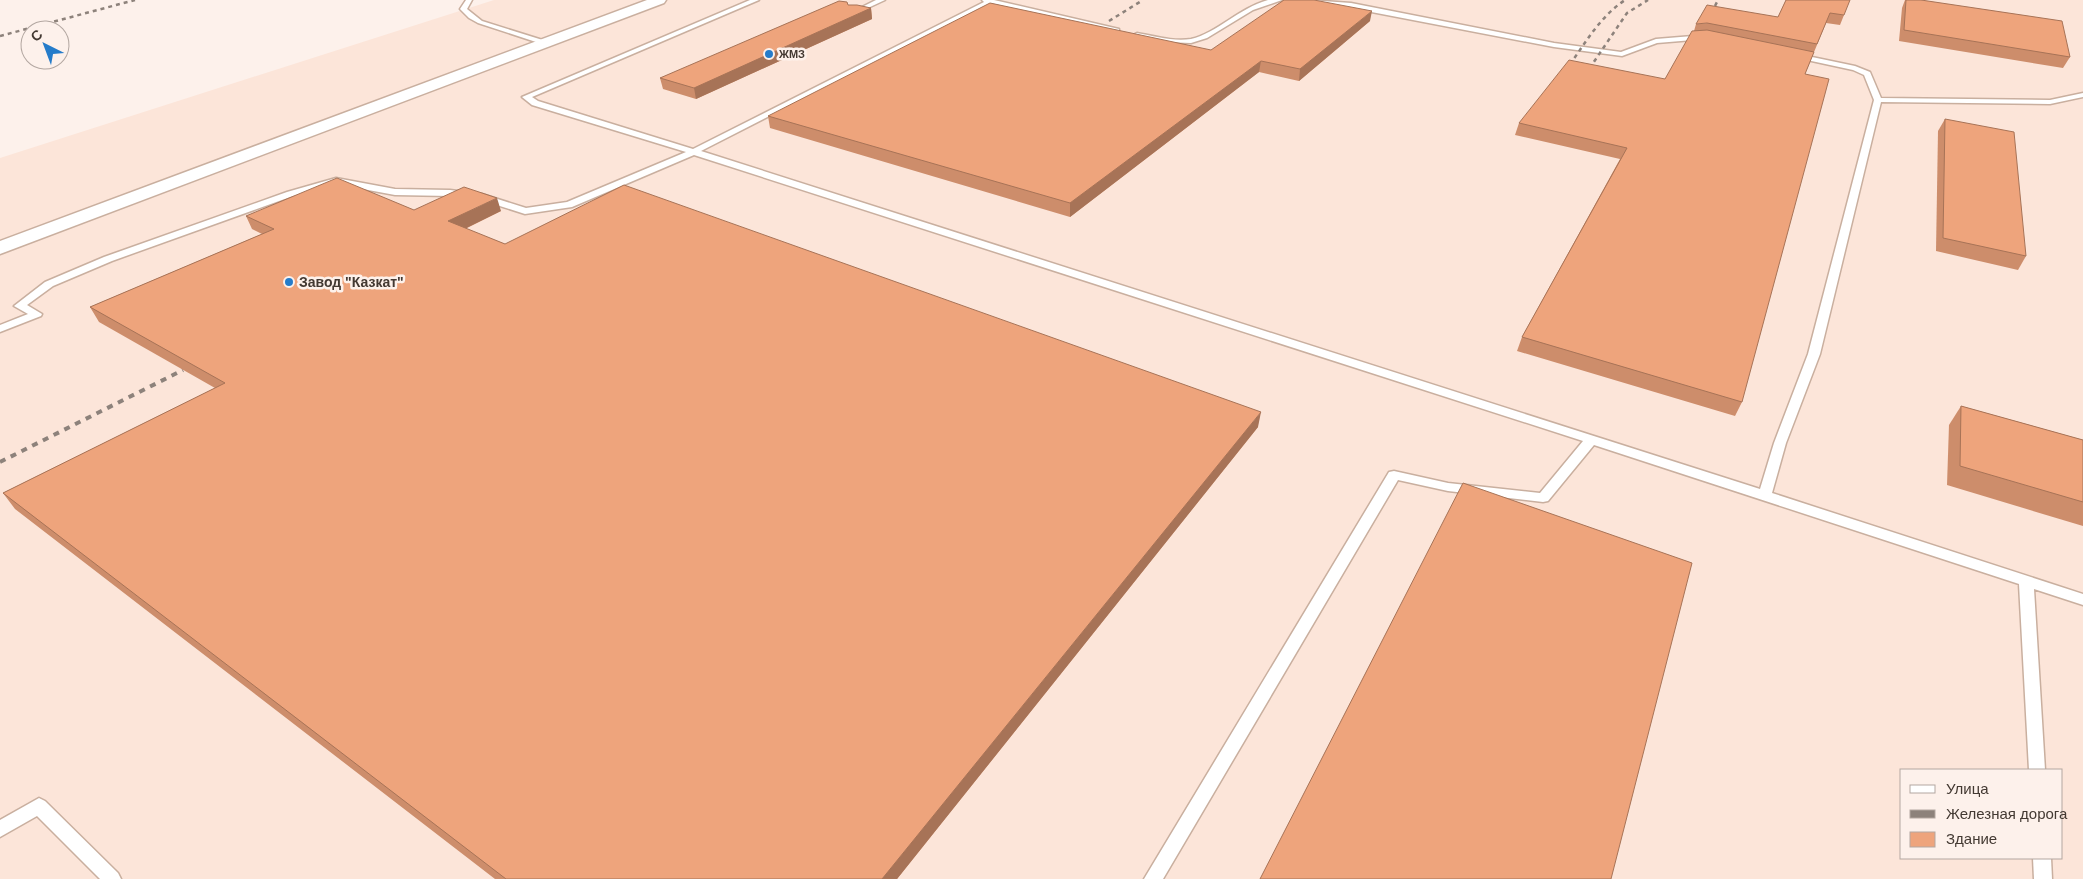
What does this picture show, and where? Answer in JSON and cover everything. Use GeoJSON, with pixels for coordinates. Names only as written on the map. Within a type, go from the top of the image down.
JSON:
{"type":"FeatureCollection","features":[{"type":"Feature","properties":{"kind":"street"},"geometry":{"type":"LineString","coordinates":[[0,248],[659,0]]}},
{"type":"Feature","properties":{"kind":"lane"},"geometry":{"type":"LineString","coordinates":[[469,0],[463,9],[470,17],[480,22],[545,42]]}},
{"type":"Feature","properties":{"kind":"lane"},"geometry":{"type":"LineString","coordinates":[[756,0],[526,97],[535,103],[1765,495],[2083,600]]}},
{"type":"Feature","properties":{"kind":"lane"},"geometry":{"type":"LineString","coordinates":[[852,14],[882,0]]}},
{"type":"Feature","properties":{"kind":"lane"},"geometry":{"type":"LineString","coordinates":[[0,330],[37,314],[19,306],[49,284],[108,259],[290,194],[336,181],[395,192],[450,193],[482,197],[525,211],[569,205],[693,152],[988,1],[1135,34],[1166,40],[1190,41],[1206,35],[1243,12],[1263,3],[1278,0]]}},
{"type":"Feature","properties":{"kind":"lane"},"geometry":{"type":"LineString","coordinates":[[1312,0],[1351,5],[1554,45],[1622,54],[1656,41],[1712,38]]}},
{"type":"Feature","properties":{"kind":"lane"},"geometry":{"type":"LineString","coordinates":[[1765,495],[1780,443],[1814,354],[1878,100],[1867,74],[1855,68],[1784,52]]}},
{"type":"Feature","properties":{"kind":"lane"},"geometry":{"type":"LineString","coordinates":[[1878,100],[2050,102],[2083,95]]}},
{"type":"Feature","properties":{"kind":"lane"},"geometry":{"type":"LineString","coordinates":[[1153,879],[1394,475],[1448,487],[1542,498],[1591,440]]}},
{"type":"Feature","properties":{"kind":"lane"},"geometry":{"type":"LineString","coordinates":[[2026,582],[2037,769]]}},
{"type":"Feature","properties":{"kind":"lane"},"geometry":{"type":"LineString","coordinates":[[0,829],[39,806],[112,879]]}},
{"type":"Feature","properties":{"kind":"lane"},"geometry":{"type":"LineString","coordinates":[[2042,859],[2043,879]]}},
{"type":"Feature","properties":{"kind":"shaded area"},"geometry":{"type":"Polygon","coordinates":[[[494,0],[2083,0],[2083,879],[0,879],[0,158],[494,0]]]}},
{"type":"Feature","properties":{"kind":"building"},"geometry":{"type":"Polygon","coordinates":[[[1284,0],[1314,0],[1372,11],[1300,69],[1261,61],[1070,203],[768,116],[990,3],[1211,50],[1284,0]]]}},
{"type":"Feature","properties":{"kind":"building"},"geometry":{"type":"Polygon","coordinates":[[[1786,0],[1850,0],[1844,15],[1830,13],[1817,44],[1707,23],[1696,24],[1707,5],[1778,17],[1786,0]]]}},
{"type":"Feature","properties":{"kind":"building"},"geometry":{"type":"Polygon","coordinates":[[[1906,0],[1921,0],[2062,21],[2070,57],[1904,30],[1906,0]]]}},
{"type":"Feature","properties":{"kind":"building"},"geometry":{"type":"Polygon","coordinates":[[[839,1],[847,2],[848,5],[871,8],[694,88],[660,78],[839,1]]]}},
{"type":"Feature","properties":{"kind":"building"},"geometry":{"type":"Polygon","coordinates":[[[1707,30],[1814,52],[1805,74],[1829,79],[1742,402],[1522,337],[1627,148],[1519,123],[1569,60],[1665,79],[1692,31],[1707,30]]]}},
{"type":"Feature","properties":{"kind":"building"},"geometry":{"type":"Polygon","coordinates":[[[1945,119],[2014,132],[2026,256],[1943,238],[1945,119]]]}},
{"type":"Feature","properties":{"kind":"building"},"geometry":{"type":"Polygon","coordinates":[[[337,178],[414,210],[464,187],[497,198],[448,221],[505,244],[624,185],[1261,412],[882,879],[506,879],[3,493],[225,383],[90,307],[274,229],[246,216],[337,178]]]}},
{"type":"Feature","properties":{"kind":"building"},"geometry":{"type":"Polygon","coordinates":[[[1961,406],[2083,440],[2083,502],[1960,466],[1961,406]]]}},
{"type":"Feature","properties":{"kind":"building"},"geometry":{"type":"Polygon","coordinates":[[[1463,483],[1692,563],[1611,879],[1260,879],[1463,483]]]}},
{"type":"Feature","properties":{"kind":"railway"},"geometry":{"type":"LineString","coordinates":[[0,36],[135,0]]}},
{"type":"Feature","properties":{"kind":"railway"},"geometry":{"type":"LineString","coordinates":[[1109,21],[1143,0]]}},
{"type":"Feature","properties":{"kind":"railway"},"geometry":{"type":"LineString","coordinates":[[1565,71],[1599,24],[1615,7],[1625,0]]}},
{"type":"Feature","properties":{"kind":"railway"},"geometry":{"type":"LineString","coordinates":[[1585,75],[1627,13],[1648,0]]}},
{"type":"Feature","properties":{"kind":"railway"},"geometry":{"type":"LineString","coordinates":[[1715,6],[1718,0]]}},
{"type":"Feature","properties":{"kind":"railway"},"geometry":{"type":"LineString","coordinates":[[0,462],[183,370]]}},
{"type":"Feature","properties":{"kind":"place","name":"ЖМЗ"},"geometry":{"type":"Point","coordinates":[769,54]}},
{"type":"Feature","properties":{"kind":"place","name":"Завод \"Казкат\""},"geometry":{"type":"Point","coordinates":[289,282]}}]}
